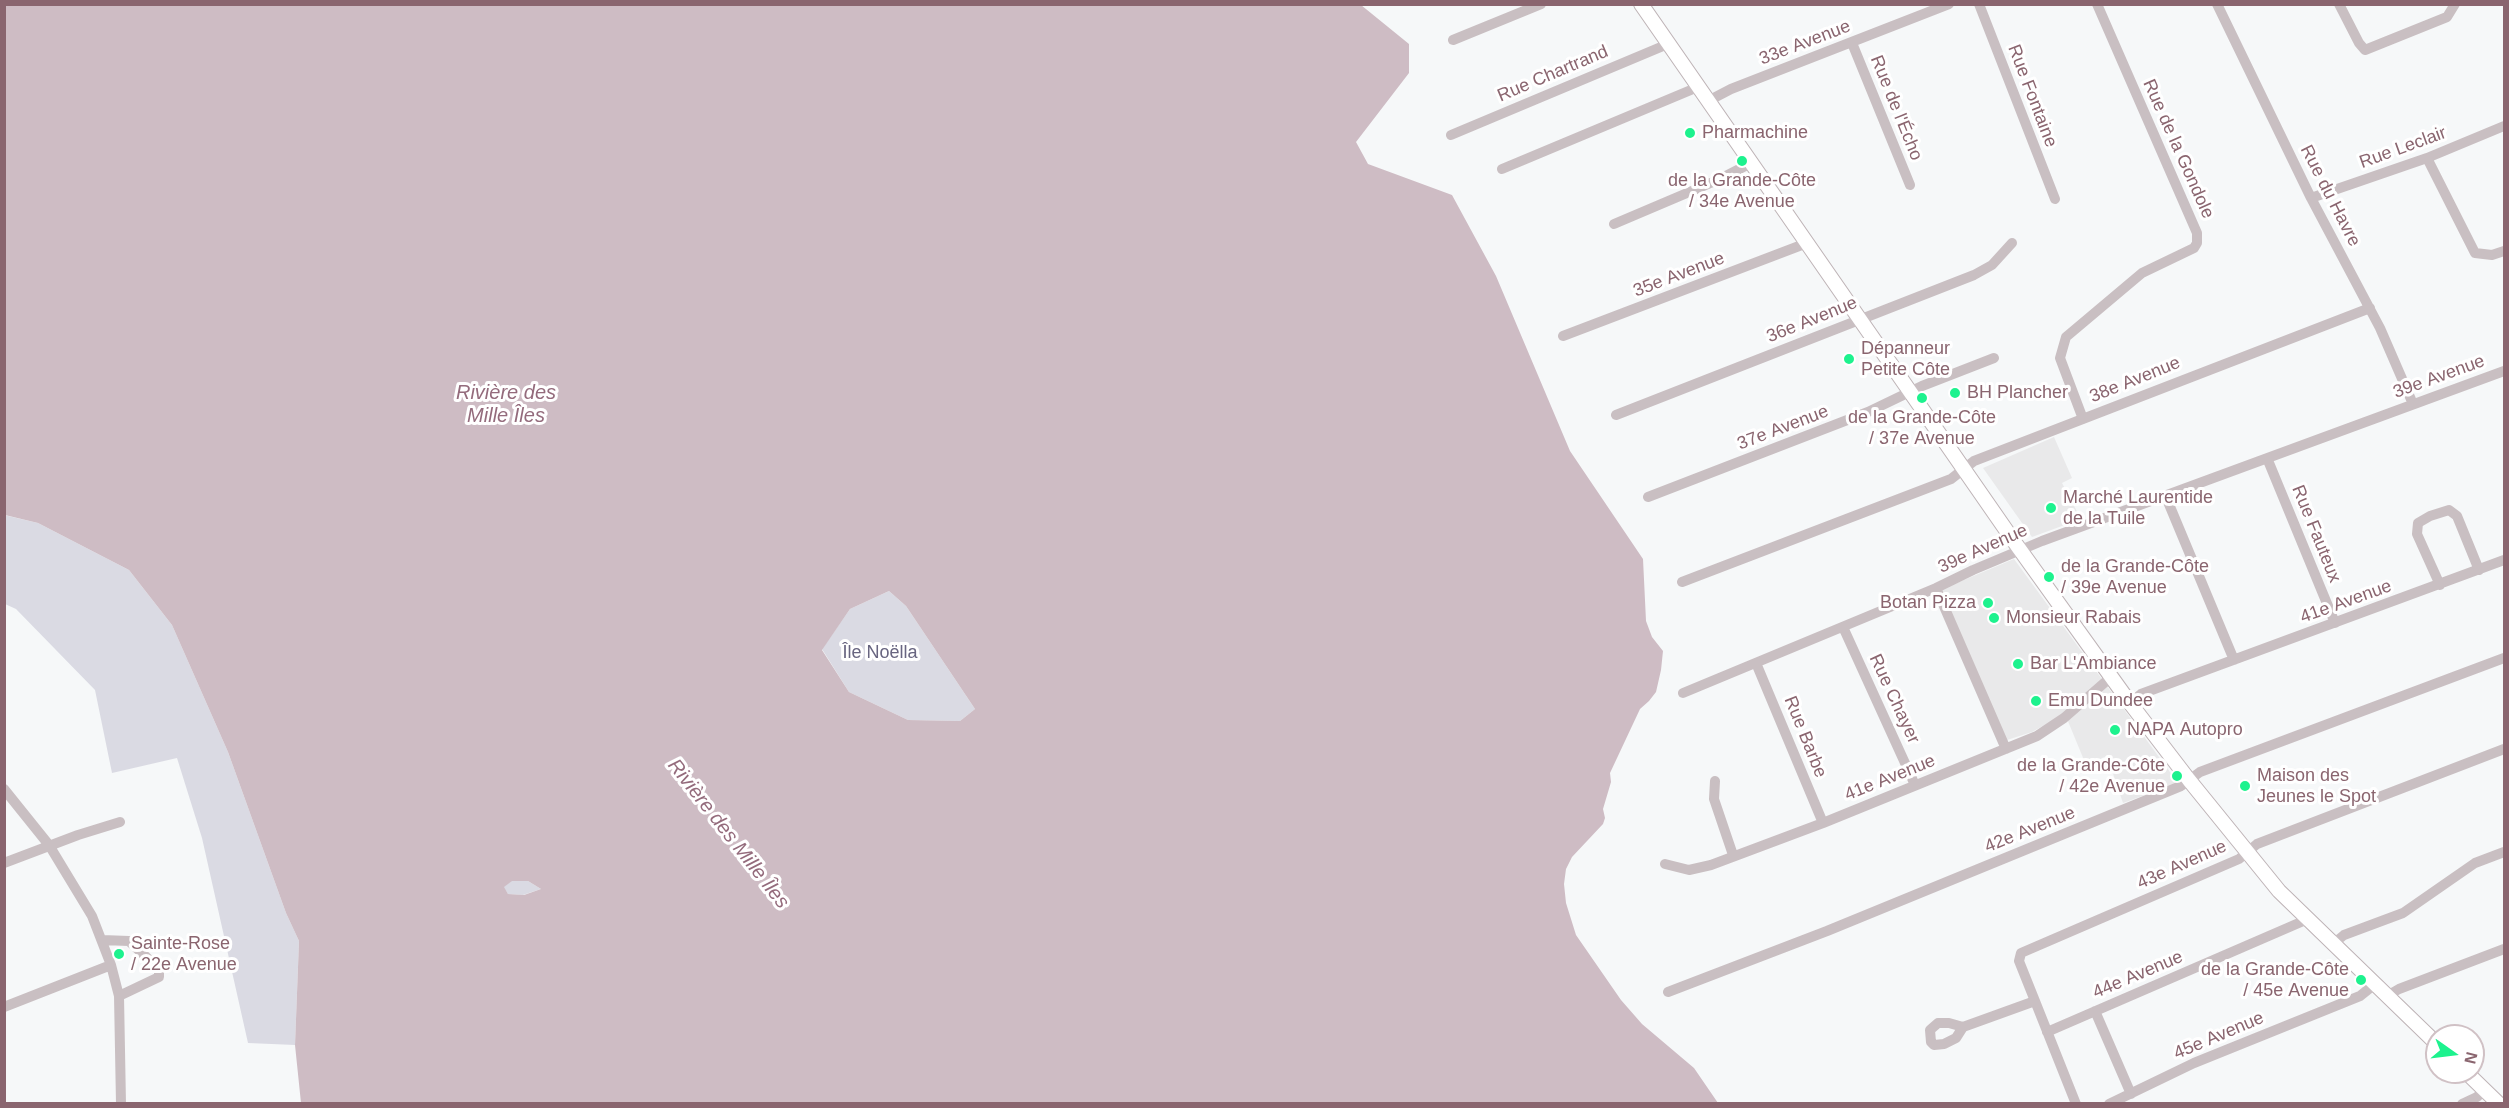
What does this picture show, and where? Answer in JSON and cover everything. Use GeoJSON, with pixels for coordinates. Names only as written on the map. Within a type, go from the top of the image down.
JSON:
{"type":"FeatureCollection","features":[{"type":"Feature","properties":{"kind":"main road"},"geometry":{"type":"LineString","coordinates":[[1641,4],[2020,550],[2188,780],[2246,852],[2308,919],[2425,1032]]}},
{"type":"Feature","properties":{"kind":"main road"},"geometry":{"type":"LineString","coordinates":[[2478,1084],[2499,1104]]}},
{"type":"Feature","properties":{"kind":"street"},"geometry":{"type":"LineString","coordinates":[[1454,40],[1541,4]]}},
{"type":"Feature","properties":{"kind":"street","name":"33e Avenue"},"geometry":{"type":"LineString","coordinates":[[1708,101],[1745,84],[1949,4]]}},
{"type":"Feature","properties":{"kind":"street","name":"Rue Fontaine"},"geometry":{"type":"LineString","coordinates":[[1979,4],[2055,199]]}},
{"type":"Feature","properties":{"kind":"street","name":"Rue de la Gondole"},"geometry":{"type":"LineString","coordinates":[[2083,419],[2060,358],[2066,337],[2142,273],[2194,248],[2198,243],[2197,233],[2097,4]]}},
{"type":"Feature","properties":{"kind":"street","name":"Rue du Havre"},"geometry":{"type":"LineString","coordinates":[[2217,4],[2311,198],[2370,308],[2413,404]]}},
{"type":"Feature","properties":{"kind":"street"},"geometry":{"type":"LineString","coordinates":[[2339,4],[2365,50],[2447,17],[2455,4]]}},
{"type":"Feature","properties":{"kind":"street","name":"Rue de l'Écho"},"geometry":{"type":"LineString","coordinates":[[1852,43],[1910,185]]}},
{"type":"Feature","properties":{"kind":"street","name":"Rue Chartrand"},"geometry":{"type":"LineString","coordinates":[[1451,135],[1668,44]]}},
{"type":"Feature","properties":{"kind":"street"},"geometry":{"type":"LineString","coordinates":[[1502,169],[1698,87]]}},
{"type":"Feature","properties":{"kind":"street","name":"Rue Leclair"},"geometry":{"type":"LineString","coordinates":[[2311,198],[2427,159],[2505,126]]}},
{"type":"Feature","properties":{"kind":"street"},"geometry":{"type":"LineString","coordinates":[[2427,159],[2475,253],[2492,255],[2505,251]]}},
{"type":"Feature","properties":{"kind":"street"},"geometry":{"type":"LineString","coordinates":[[1614,224],[1720,179],[1751,163]]}},
{"type":"Feature","properties":{"kind":"street","name":"35e Avenue"},"geometry":{"type":"LineString","coordinates":[[1563,336],[1807,243]]}},
{"type":"Feature","properties":{"kind":"street","name":"36e Avenue"},"geometry":{"type":"LineString","coordinates":[[1616,415],[1980,272],[1992,265],[2012,243]]}},
{"type":"Feature","properties":{"kind":"street","name":"38e Avenue"},"geometry":{"type":"LineString","coordinates":[[1682,582],[1951,479],[1974,460],[2370,308]]}},
{"type":"Feature","properties":{"kind":"street","name":"37e Avenue"},"geometry":{"type":"LineString","coordinates":[[1648,497],[1868,412],[1994,358]]}},
{"type":"Feature","properties":{"kind":"street","name":"39e Avenue"},"geometry":{"type":"LineString","coordinates":[[1683,693],[1936,588],[2020,550],[2505,371]]}},
{"type":"Feature","properties":{"kind":"street","name":"Rue Fauteux"},"geometry":{"type":"LineString","coordinates":[[2267,458],[2335,623]]}},
{"type":"Feature","properties":{"kind":"street"},"geometry":{"type":"LineString","coordinates":[[2166,497],[2234,660]]}},
{"type":"Feature","properties":{"kind":"street"},"geometry":{"type":"LineString","coordinates":[[2440,585],[2417,534],[2418,523],[2430,516],[2449,510],[2457,516],[2479,570]]}},
{"type":"Feature","properties":{"kind":"street","name":"41e Avenue"},"geometry":{"type":"LineString","coordinates":[[2130,703],[2141,694],[2505,560]]}},
{"type":"Feature","properties":{"kind":"street"},"geometry":{"type":"LineString","coordinates":[[1936,588],[2006,749]]}},
{"type":"Feature","properties":{"kind":"street","name":"Rue Chayer"},"geometry":{"type":"LineString","coordinates":[[1843,627],[1916,785]]}},
{"type":"Feature","properties":{"kind":"street","name":"42e Avenue"},"geometry":{"type":"LineString","coordinates":[[1668,992],[1827,931],[2169,791],[2200,772],[2505,658]]}},
{"type":"Feature","properties":{"kind":"street","name":"Rue Barbe"},"geometry":{"type":"LineString","coordinates":[[1756,663],[1823,823]]}},
{"type":"Feature","properties":{"kind":"street","name":"41e Avenue"},"geometry":{"type":"LineString","coordinates":[[1665,864],[1689,870],[1711,864],[1823,823],[2006,749],[2046,730],[2111,677]]}},
{"type":"Feature","properties":{"kind":"street","name":"43e Avenue"},"geometry":{"type":"LineString","coordinates":[[2035,1000],[2019,961],[2021,953],[2239,859],[2257,844],[2505,749]]}},
{"type":"Feature","properties":{"kind":"street"},"geometry":{"type":"LineString","coordinates":[[1715,781],[1714,799],[1733,855]]}},
{"type":"Feature","properties":{"kind":"street"},"geometry":{"type":"LineString","coordinates":[[4,789],[50,845],[92,916],[102,940],[119,996],[121,1104]]}},
{"type":"Feature","properties":{"kind":"street"},"geometry":{"type":"LineString","coordinates":[[4,863],[120,822]]}},
{"type":"Feature","properties":{"kind":"street"},"geometry":{"type":"LineString","coordinates":[[2333,944],[2344,935],[2403,912],[2475,863],[2505,852]]}},
{"type":"Feature","properties":{"kind":"street","name":"44e Avenue"},"geometry":{"type":"LineString","coordinates":[[2047,1032],[2308,919]]}},
{"type":"Feature","properties":{"kind":"street"},"geometry":{"type":"LineString","coordinates":[[102,940],[129,941],[159,969],[159,977],[119,996]]}},
{"type":"Feature","properties":{"kind":"street"},"geometry":{"type":"LineString","coordinates":[[2387,996],[2399,988],[2505,949]]}},
{"type":"Feature","properties":{"kind":"street"},"geometry":{"type":"LineString","coordinates":[[4,1007],[111,965]]}},
{"type":"Feature","properties":{"kind":"street","name":"45e Avenue"},"geometry":{"type":"LineString","coordinates":[[2109,1104],[2194,1063],[2360,996],[2375,984]]}},
{"type":"Feature","properties":{"kind":"street"},"geometry":{"type":"LineString","coordinates":[[1963,1027],[2035,1000],[2076,1104]]}},
{"type":"Feature","properties":{"kind":"street"},"geometry":{"type":"LineString","coordinates":[[2095,1011],[2131,1094]]}},
{"type":"Feature","properties":{"kind":"street"},"geometry":{"type":"LineString","coordinates":[[2462,1104],[2477,1097],[2484,1090]]}},
{"type":"Feature","properties":{"kind":"shaded area"},"geometry":{"type":"Polygon","coordinates":[[[2054,437],[2072,478],[2062,483],[2081,519],[2032,537],[1983,468],[2054,437]]]}},
{"type":"Feature","properties":{"kind":"shaded area"},"geometry":{"type":"Polygon","coordinates":[[[2014,559],[2178,783],[2123,803],[2107,756],[2086,765],[2065,714],[2032,732],[2007,740],[1940,590],[2014,559]]]}},
{"type":"Feature","properties":{"kind":"green space"},"geometry":{"type":"Polygon","coordinates":[[[4,515],[38,523],[129,570],[172,625],[228,752],[286,913],[299,941],[295,1045],[248,1043],[202,838],[177,758],[112,773],[95,690],[16,609],[5,604],[4,515]]]}},
{"type":"Feature","properties":{"kind":"green space","name":"Île Noëlla"},"geometry":{"type":"Polygon","coordinates":[[[889,591],[906,606],[975,709],[960,721],[908,720],[849,692],[822,649],[850,609],[889,591]]]}},
{"type":"Feature","properties":{"kind":"green space"},"geometry":{"type":"Polygon","coordinates":[[[511,881],[528,881],[541,889],[523,895],[508,894],[503,887],[511,881]]]}},
{"type":"Feature","properties":{"kind":"water","name":"Rivière des Mille Îles"},"geometry":{"type":"Polygon","coordinates":[[[4,5],[1361,5],[1409,44],[1409,73],[1356,142],[1368,164],[1452,195],[1496,276],[1570,451],[1643,559],[1646,621],[1652,637],[1663,651],[1661,670],[1656,692],[1640,709],[1610,773],[1611,782],[1603,809],[1605,818],[1603,824],[1572,857],[1566,869],[1564,884],[1566,903],[1576,935],[1621,1000],[1642,1024],[1694,1068],[1718,1103],[301,1103],[295,1045],[299,941],[286,913],[228,752],[172,625],[129,570],[38,523],[5,515],[4,5]],[[889,591],[850,609],[822,650],[849,692],[908,720],[960,721],[975,709],[906,606],[889,591]],[[512,881],[504,887],[508,894],[524,895],[541,889],[528,881],[512,881]]]}},
{"type":"Feature","properties":{"kind":"place","name":"Pharmachine"},"geometry":{"type":"Point","coordinates":[1690,133]}},
{"type":"Feature","properties":{"kind":"place","name":"de la Grande-Côte / 34e Avenue"},"geometry":{"type":"Point","coordinates":[1742,161]}},
{"type":"Feature","properties":{"kind":"place","name":"Dépanneur Petite Côte"},"geometry":{"type":"Point","coordinates":[1849,359]}},
{"type":"Feature","properties":{"kind":"place","name":"BH Plancher"},"geometry":{"type":"Point","coordinates":[1955,393]}},
{"type":"Feature","properties":{"kind":"place","name":"de la Grande-Côte / 37e Avenue"},"geometry":{"type":"Point","coordinates":[1922,398]}},
{"type":"Feature","properties":{"kind":"place","name":"Marché Laurentide de la Tuile"},"geometry":{"type":"Point","coordinates":[2051,508]}},
{"type":"Feature","properties":{"kind":"place","name":"de la Grande-Côte / 39e Avenue"},"geometry":{"type":"Point","coordinates":[2049,577]}},
{"type":"Feature","properties":{"kind":"place","name":"Botan Pizza"},"geometry":{"type":"Point","coordinates":[1988,603]}},
{"type":"Feature","properties":{"kind":"place","name":"Monsieur Rabais"},"geometry":{"type":"Point","coordinates":[1994,618]}},
{"type":"Feature","properties":{"kind":"place","name":"Bar L'Ambiance"},"geometry":{"type":"Point","coordinates":[2018,664]}},
{"type":"Feature","properties":{"kind":"place","name":"Emu Dundee"},"geometry":{"type":"Point","coordinates":[2036,701]}},
{"type":"Feature","properties":{"kind":"place","name":"NAPA Autopro"},"geometry":{"type":"Point","coordinates":[2115,730]}},
{"type":"Feature","properties":{"kind":"place","name":"de la Grande-Côte / 42e Avenue"},"geometry":{"type":"Point","coordinates":[2177,776]}},
{"type":"Feature","properties":{"kind":"place","name":"Maison des Jeunes le Spot"},"geometry":{"type":"Point","coordinates":[2245,786]}},
{"type":"Feature","properties":{"kind":"place","name":"Sainte-Rose / 22e Avenue"},"geometry":{"type":"Point","coordinates":[119,954]}},
{"type":"Feature","properties":{"kind":"place","name":"de la Grande-Côte / 45e Avenue"},"geometry":{"type":"Point","coordinates":[2361,980]}}]}
